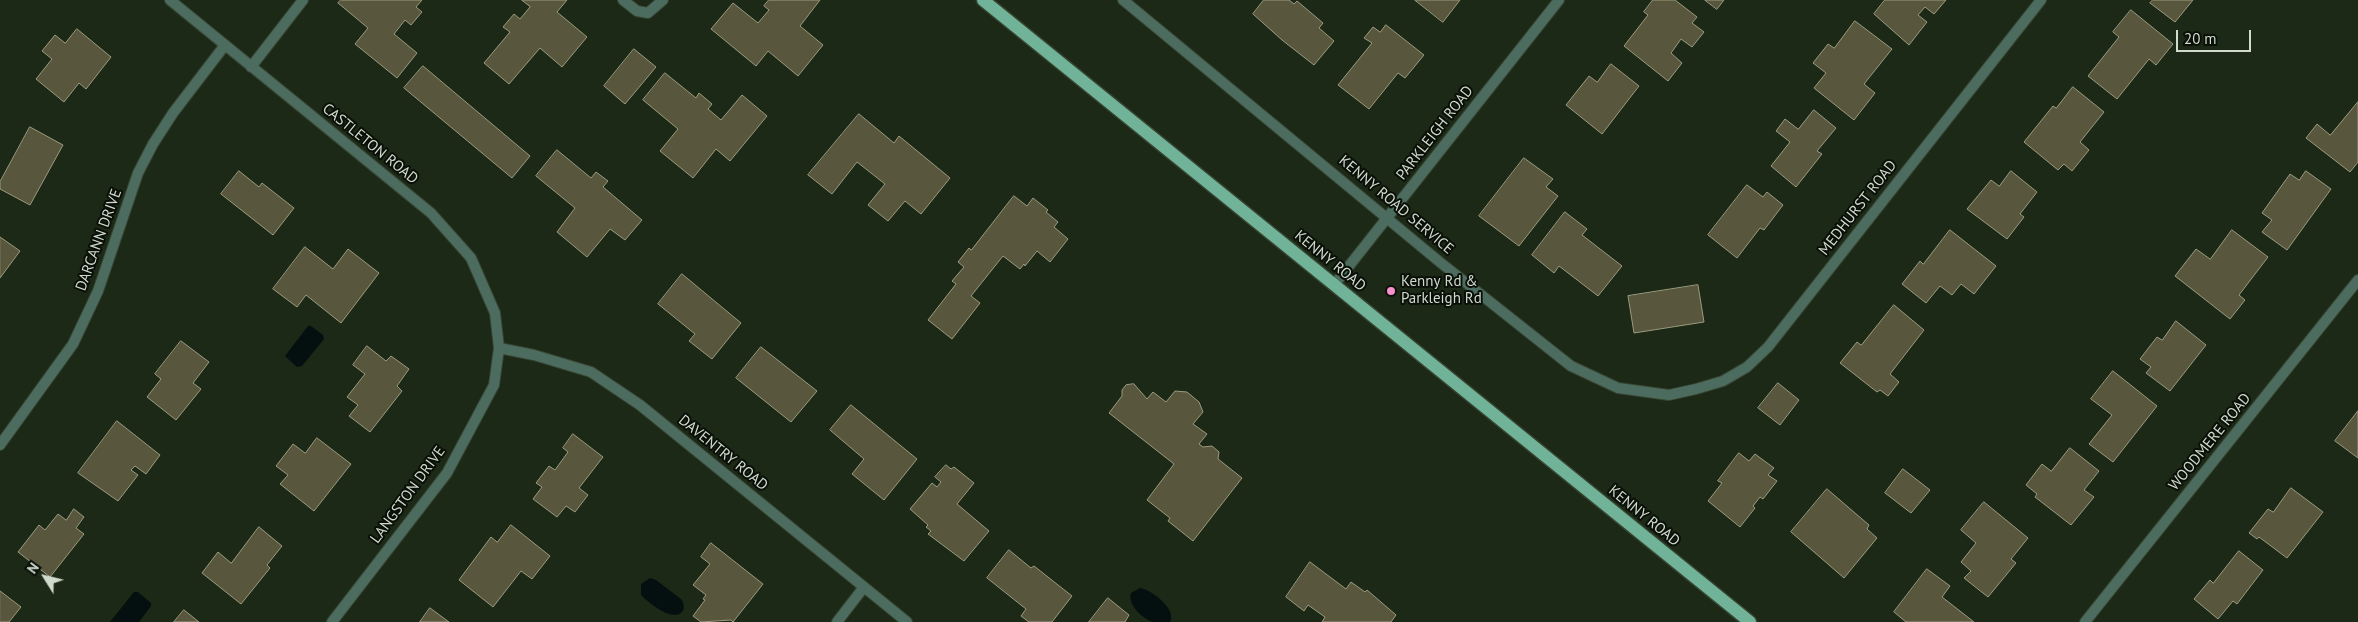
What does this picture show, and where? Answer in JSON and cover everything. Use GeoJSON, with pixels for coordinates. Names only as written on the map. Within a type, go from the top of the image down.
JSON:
{"type":"FeatureCollection","features":[{"type":"Feature","properties":{"kind":"main road","name":"KENNY ROAD"},"geometry":{"type":"LineString","coordinates":[[983,0],[1750,622]]}},
{"type":"Feature","properties":{"kind":"street","name":"CASTLETON ROAD"},"geometry":{"type":"LineString","coordinates":[[170,0],[431,213],[471,258],[495,313],[499,348]]}},
{"type":"Feature","properties":{"kind":"street"},"geometry":{"type":"LineString","coordinates":[[252,67],[303,0]]}},
{"type":"Feature","properties":{"kind":"street"},"geometry":{"type":"LineString","coordinates":[[623,0],[637,11],[648,14],[662,0]]}},
{"type":"Feature","properties":{"kind":"street","name":"KENNY ROAD SERVICE"},"geometry":{"type":"LineString","coordinates":[[1123,0],[1441,263],[1571,366],[1618,388],[1669,395]]}},
{"type":"Feature","properties":{"kind":"street","name":"PARKLEIGH ROAD"},"geometry":{"type":"LineString","coordinates":[[1334,285],[1559,0]]}},
{"type":"Feature","properties":{"kind":"street","name":"MEDHURST ROAD"},"geometry":{"type":"LineString","coordinates":[[1669,395],[1723,380],[1747,367],[1768,347],[2041,0]]}},
{"type":"Feature","properties":{"kind":"street","name":"DARCANN DRIVE"},"geometry":{"type":"LineString","coordinates":[[0,445],[74,344],[98,290],[138,174],[153,144],[173,113],[225,45]]}},
{"type":"Feature","properties":{"kind":"street","name":"WOODMERE ROAD"},"geometry":{"type":"LineString","coordinates":[[2085,622],[2358,280]]}},
{"type":"Feature","properties":{"kind":"street","name":"DAVENTRY ROAD"},"geometry":{"type":"LineString","coordinates":[[499,348],[534,355],[591,372],[640,405],[907,622]]}},
{"type":"Feature","properties":{"kind":"street","name":"LANGSTON DRIVE"},"geometry":{"type":"LineString","coordinates":[[332,622],[447,473],[494,385],[499,348]]}},
{"type":"Feature","properties":{"kind":"street"},"geometry":{"type":"LineString","coordinates":[[837,622],[864,587]]}},
{"type":"Feature","properties":{"kind":"shaded area"},"geometry":{"type":"Polygon","coordinates":[[[308,326],[311,326],[323,335],[324,339],[302,366],[297,367],[285,356],[308,326]]]}},
{"type":"Feature","properties":{"kind":"shaded area"},"geometry":{"type":"Polygon","coordinates":[[[650,578],[656,580],[682,600],[684,609],[682,612],[673,615],[667,613],[655,607],[641,595],[641,584],[650,578]]]}},
{"type":"Feature","properties":{"kind":"shaded area"},"geometry":{"type":"Polygon","coordinates":[[[1140,588],[1157,596],[1167,606],[1170,611],[1170,622],[1150,621],[1137,611],[1130,597],[1131,593],[1140,588]]]}},
{"type":"Feature","properties":{"kind":"shaded area"},"geometry":{"type":"Polygon","coordinates":[[[134,592],[138,592],[151,603],[151,606],[139,622],[110,622],[134,592]]]}},
{"type":"Feature","properties":{"kind":"building"},"geometry":{"type":"Polygon","coordinates":[[[341,0],[422,0],[416,7],[422,12],[411,25],[405,20],[394,34],[417,53],[397,78],[355,44],[368,28],[338,3],[341,0]]]}},
{"type":"Feature","properties":{"kind":"building"},"geometry":{"type":"Polygon","coordinates":[[[522,0],[567,0],[557,12],[587,37],[562,67],[540,48],[509,84],[484,63],[510,32],[503,27],[514,14],[520,19],[530,7],[522,0]]]}},
{"type":"Feature","properties":{"kind":"building"},"geometry":{"type":"Polygon","coordinates":[[[769,0],[820,0],[800,26],[823,45],[798,76],[768,51],[756,66],[711,29],[733,3],[758,23],[769,10],[764,6],[769,0]]]}},
{"type":"Feature","properties":{"kind":"building"},"geometry":{"type":"Polygon","coordinates":[[[1264,0],[1289,0],[1294,4],[1297,1],[1323,23],[1319,28],[1334,41],[1314,65],[1253,14],[1264,0]]]}},
{"type":"Feature","properties":{"kind":"building"},"geometry":{"type":"Polygon","coordinates":[[[1415,0],[1460,0],[1443,22],[1415,0]]]}},
{"type":"Feature","properties":{"kind":"building"},"geometry":{"type":"Polygon","coordinates":[[[1653,0],[1675,0],[1697,17],[1692,23],[1704,32],[1692,47],[1681,39],[1671,53],[1682,63],[1668,81],[1624,46],[1648,15],[1644,12],[1653,0]]]}},
{"type":"Feature","properties":{"kind":"building"},"geometry":{"type":"Polygon","coordinates":[[[1705,0],[1724,0],[1717,9],[1705,0]]]}},
{"type":"Feature","properties":{"kind":"building"},"geometry":{"type":"Polygon","coordinates":[[[1885,0],[1946,0],[1934,14],[1925,7],[1918,15],[1927,22],[1909,45],[1874,14],[1885,0]]]}},
{"type":"Feature","properties":{"kind":"building"},"geometry":{"type":"Polygon","coordinates":[[[2153,0],[2193,0],[2175,22],[2150,3],[2153,0]]]}},
{"type":"Feature","properties":{"kind":"building"},"geometry":{"type":"Polygon","coordinates":[[[2131,10],[2173,44],[2156,65],[2149,59],[2117,99],[2088,76],[2119,37],[2113,32],[2131,10]]]}},
{"type":"Feature","properties":{"kind":"building"},"geometry":{"type":"Polygon","coordinates":[[[1855,21],[1892,49],[1864,84],[1875,93],[1854,120],[1814,88],[1826,73],[1813,63],[1828,44],[1834,48],[1855,21]]]}},
{"type":"Feature","properties":{"kind":"building"},"geometry":{"type":"Polygon","coordinates":[[[1386,25],[1424,55],[1405,78],[1398,73],[1369,109],[1338,85],[1372,43],[1364,38],[1373,27],[1380,32],[1386,25]]]}},
{"type":"Feature","properties":{"kind":"building"},"geometry":{"type":"Polygon","coordinates":[[[77,29],[111,57],[86,89],[79,83],[64,102],[36,79],[52,59],[42,51],[55,35],[65,43],[77,29]]]}},
{"type":"Feature","properties":{"kind":"building"},"geometry":{"type":"Polygon","coordinates":[[[634,49],[656,67],[625,104],[604,86],[634,49]]]}},
{"type":"Feature","properties":{"kind":"building"},"geometry":{"type":"Polygon","coordinates":[[[1611,64],[1639,86],[1602,134],[1566,105],[1589,76],[1597,82],[1611,64]]]}},
{"type":"Feature","properties":{"kind":"building"},"geometry":{"type":"Polygon","coordinates":[[[423,66],[530,156],[512,178],[404,88],[423,66]]]}},
{"type":"Feature","properties":{"kind":"building"},"geometry":{"type":"Polygon","coordinates":[[[665,73],[696,98],[699,93],[712,104],[708,109],[721,120],[742,95],[767,116],[730,161],[716,149],[693,178],[660,151],[678,129],[643,100],[665,73]]]}},
{"type":"Feature","properties":{"kind":"building"},"geometry":{"type":"Polygon","coordinates":[[[2073,87],[2104,112],[2080,142],[2089,150],[2072,171],[2064,164],[2058,170],[2024,142],[2053,106],[2056,108],[2073,87]]]}},
{"type":"Feature","properties":{"kind":"building"},"geometry":{"type":"Polygon","coordinates":[[[2358,102],[2358,162],[2350,172],[2306,138],[2317,124],[2330,135],[2358,102]]]}},
{"type":"Feature","properties":{"kind":"building"},"geometry":{"type":"Polygon","coordinates":[[[1814,110],[1836,128],[1817,151],[1822,154],[1796,187],[1771,166],[1790,142],[1776,131],[1785,119],[1798,129],[1814,110]]]}},
{"type":"Feature","properties":{"kind":"building"},"geometry":{"type":"Polygon","coordinates":[[[859,114],[894,143],[899,136],[950,178],[921,214],[905,201],[888,221],[868,205],[885,184],[857,162],[832,194],[808,175],[859,114]]]}},
{"type":"Feature","properties":{"kind":"building"},"geometry":{"type":"Polygon","coordinates":[[[30,127],[63,145],[30,205],[0,189],[0,182],[30,127]]]}},
{"type":"Feature","properties":{"kind":"building"},"geometry":{"type":"Polygon","coordinates":[[[557,150],[591,178],[596,172],[608,181],[603,187],[642,220],[625,240],[610,229],[587,257],[557,232],[575,208],[536,176],[557,150]]]}},
{"type":"Feature","properties":{"kind":"building"},"geometry":{"type":"Polygon","coordinates":[[[1524,158],[1553,179],[1546,187],[1558,196],[1519,246],[1479,216],[1524,158]]]}},
{"type":"Feature","properties":{"kind":"building"},"geometry":{"type":"Polygon","coordinates":[[[239,171],[259,187],[262,183],[294,208],[273,235],[221,194],[239,171]]]}},
{"type":"Feature","properties":{"kind":"building"},"geometry":{"type":"Polygon","coordinates":[[[2011,171],[2037,192],[2020,214],[2024,217],[2007,239],[1967,209],[1991,180],[1999,186],[2011,171]]]}},
{"type":"Feature","properties":{"kind":"building"},"geometry":{"type":"Polygon","coordinates":[[[2306,171],[2331,189],[2287,250],[2262,232],[2272,220],[2262,213],[2290,174],[2299,180],[2306,171]]]}},
{"type":"Feature","properties":{"kind":"building"},"geometry":{"type":"Polygon","coordinates":[[[1747,185],[1763,197],[1767,192],[1783,205],[1764,230],[1760,228],[1737,258],[1708,235],[1747,185]]]}},
{"type":"Feature","properties":{"kind":"building"},"geometry":{"type":"Polygon","coordinates":[[[1014,196],[1027,206],[1033,198],[1048,210],[1046,212],[1058,222],[1054,227],[1068,239],[1050,262],[1037,251],[1025,266],[1024,264],[1020,269],[1003,256],[971,296],[980,303],[952,339],[928,320],[956,284],[952,281],[964,267],[958,262],[969,248],[971,250],[1014,196]]]}},
{"type":"Feature","properties":{"kind":"building"},"geometry":{"type":"Polygon","coordinates":[[[1565,212],[1587,229],[1582,235],[1622,266],[1598,296],[1559,266],[1554,273],[1532,255],[1565,212]]]}},
{"type":"Feature","properties":{"kind":"building"},"geometry":{"type":"Polygon","coordinates":[[[1950,230],[1996,266],[1974,294],[1961,284],[1952,295],[1940,286],[1926,303],[1902,284],[1920,261],[1923,264],[1950,230]]]}},
{"type":"Feature","properties":{"kind":"building"},"geometry":{"type":"Polygon","coordinates":[[[2232,230],[2268,257],[2239,295],[2245,300],[2230,319],[2175,276],[2196,249],[2210,259],[2232,230]]]}},
{"type":"Feature","properties":{"kind":"building"},"geometry":{"type":"Polygon","coordinates":[[[0,237],[20,251],[0,278],[0,237]]]}},
{"type":"Feature","properties":{"kind":"building"},"geometry":{"type":"Polygon","coordinates":[[[305,247],[333,269],[348,249],[379,273],[341,323],[306,295],[297,307],[273,289],[305,247]]]}},
{"type":"Feature","properties":{"kind":"building"},"geometry":{"type":"Polygon","coordinates":[[[682,274],[741,323],[712,359],[689,341],[695,334],[658,304],[682,274]]]}},
{"type":"Feature","properties":{"kind":"building"},"geometry":{"type":"Polygon","coordinates":[[[1698,285],[1704,322],[1634,333],[1628,296],[1698,285]]]}},
{"type":"Feature","properties":{"kind":"building"},"geometry":{"type":"Polygon","coordinates":[[[1894,305],[1924,330],[1890,374],[1899,382],[1888,396],[1880,390],[1877,392],[1840,363],[1857,342],[1861,345],[1894,305]]]}},
{"type":"Feature","properties":{"kind":"building"},"geometry":{"type":"Polygon","coordinates":[[[2176,321],[2206,345],[2170,391],[2146,373],[2151,367],[2140,359],[2157,337],[2162,340],[2176,321]]]}},
{"type":"Feature","properties":{"kind":"building"},"geometry":{"type":"Polygon","coordinates":[[[181,341],[209,362],[193,383],[201,389],[176,420],[147,397],[161,379],[155,374],[181,341]]]}},
{"type":"Feature","properties":{"kind":"building"},"geometry":{"type":"Polygon","coordinates":[[[367,346],[386,361],[391,356],[409,369],[397,386],[402,391],[370,432],[349,416],[358,405],[347,397],[365,374],[353,365],[367,346]]]}},
{"type":"Feature","properties":{"kind":"building"},"geometry":{"type":"Polygon","coordinates":[[[761,347],[817,391],[791,422],[736,378],[761,347]]]}},
{"type":"Feature","properties":{"kind":"building"},"geometry":{"type":"Polygon","coordinates":[[[2113,371],[2157,406],[2113,462],[2089,444],[2112,415],[2091,399],[2113,371]]]}},
{"type":"Feature","properties":{"kind":"building"},"geometry":{"type":"Polygon","coordinates":[[[1778,383],[1799,400],[1780,425],[1758,408],[1778,383]]]}},
{"type":"Feature","properties":{"kind":"building"},"geometry":{"type":"Polygon","coordinates":[[[1134,384],[1147,399],[1153,392],[1166,402],[1175,391],[1187,392],[1199,402],[1203,412],[1193,424],[1207,434],[1199,444],[1203,447],[1212,446],[1219,452],[1218,459],[1242,478],[1193,541],[1168,521],[1170,518],[1147,500],[1174,464],[1109,413],[1122,396],[1122,390],[1126,385],[1134,384]]]}},
{"type":"Feature","properties":{"kind":"building"},"geometry":{"type":"Polygon","coordinates":[[[851,405],[917,459],[884,500],[852,474],[864,459],[830,430],[851,405]]]}},
{"type":"Feature","properties":{"kind":"building"},"geometry":{"type":"Polygon","coordinates":[[[2358,411],[2358,458],[2335,441],[2358,411]]]}},
{"type":"Feature","properties":{"kind":"building"},"geometry":{"type":"Polygon","coordinates":[[[117,421],[160,455],[146,474],[135,466],[131,470],[138,475],[118,501],[78,473],[117,421]]]}},
{"type":"Feature","properties":{"kind":"building"},"geometry":{"type":"Polygon","coordinates":[[[573,434],[603,457],[579,488],[588,495],[575,512],[566,506],[557,517],[533,499],[542,487],[536,483],[549,466],[555,470],[568,452],[563,448],[573,434]]]}},
{"type":"Feature","properties":{"kind":"building"},"geometry":{"type":"Polygon","coordinates":[[[317,438],[351,464],[314,511],[280,484],[288,475],[276,466],[293,444],[305,453],[317,438]]]}},
{"type":"Feature","properties":{"kind":"building"},"geometry":{"type":"Polygon","coordinates":[[[2070,448],[2099,471],[2084,490],[2094,497],[2071,525],[2035,497],[2037,494],[2026,485],[2042,464],[2051,471],[2070,448]]]}},
{"type":"Feature","properties":{"kind":"building"},"geometry":{"type":"Polygon","coordinates":[[[1739,453],[1749,461],[1755,454],[1774,468],[1768,475],[1777,481],[1763,499],[1760,497],[1753,506],[1755,508],[1740,527],[1708,501],[1722,483],[1718,481],[1739,453]]]}},
{"type":"Feature","properties":{"kind":"building"},"geometry":{"type":"Polygon","coordinates":[[[946,465],[951,469],[954,467],[974,483],[957,504],[989,531],[964,561],[928,534],[931,531],[926,527],[928,525],[910,509],[932,483],[937,487],[941,482],[935,477],[946,465]]]}},
{"type":"Feature","properties":{"kind":"building"},"geometry":{"type":"Polygon","coordinates":[[[1903,469],[1930,490],[1911,513],[1885,493],[1903,469]]]}},
{"type":"Feature","properties":{"kind":"building"},"geometry":{"type":"Polygon","coordinates":[[[2291,488],[2323,512],[2287,558],[2259,537],[2257,539],[2249,533],[2268,509],[2273,512],[2291,488]]]}},
{"type":"Feature","properties":{"kind":"building"},"geometry":{"type":"Polygon","coordinates":[[[1827,489],[1869,525],[1867,529],[1877,538],[1844,578],[1791,532],[1827,489]]]}},
{"type":"Feature","properties":{"kind":"building"},"geometry":{"type":"Polygon","coordinates":[[[1984,502],[2028,538],[2011,559],[2016,563],[1988,597],[1964,578],[1971,571],[1961,562],[1976,543],[1961,530],[1984,502]]]}},
{"type":"Feature","properties":{"kind":"building"},"geometry":{"type":"Polygon","coordinates":[[[74,509],[84,517],[76,528],[84,534],[50,577],[18,552],[39,525],[45,530],[58,514],[66,520],[74,509]]]}},
{"type":"Feature","properties":{"kind":"building"},"geometry":{"type":"Polygon","coordinates":[[[511,525],[550,556],[532,579],[521,571],[493,607],[459,580],[491,537],[497,542],[511,525]]]}},
{"type":"Feature","properties":{"kind":"building"},"geometry":{"type":"Polygon","coordinates":[[[259,527],[282,546],[267,565],[270,568],[241,604],[202,573],[218,552],[231,563],[259,527]]]}},
{"type":"Feature","properties":{"kind":"building"},"geometry":{"type":"Polygon","coordinates":[[[711,543],[763,584],[733,622],[731,620],[701,622],[693,616],[705,600],[703,599],[706,595],[693,585],[710,564],[701,557],[711,543]]]}},
{"type":"Feature","properties":{"kind":"building"},"geometry":{"type":"Polygon","coordinates":[[[1009,550],[1031,568],[1034,566],[1072,596],[1052,622],[1029,622],[1021,616],[1026,609],[987,578],[1009,550]]]}},
{"type":"Feature","properties":{"kind":"building"},"geometry":{"type":"Polygon","coordinates":[[[2239,551],[2263,570],[2237,604],[2233,601],[2218,619],[2194,599],[2210,580],[2213,583],[2239,551]]]}},
{"type":"Feature","properties":{"kind":"building"},"geometry":{"type":"Polygon","coordinates":[[[1310,562],[1346,589],[1351,582],[1365,592],[1367,590],[1396,615],[1391,622],[1322,622],[1325,617],[1308,605],[1304,611],[1286,597],[1310,562]]]}},
{"type":"Feature","properties":{"kind":"building"},"geometry":{"type":"Polygon","coordinates":[[[1927,569],[1950,586],[1942,597],[1974,622],[1906,622],[1894,612],[1927,569]]]}},
{"type":"Feature","properties":{"kind":"building"},"geometry":{"type":"Polygon","coordinates":[[[0,591],[21,607],[9,622],[0,622],[0,591]]]}},
{"type":"Feature","properties":{"kind":"building"},"geometry":{"type":"Polygon","coordinates":[[[1108,598],[1129,615],[1125,622],[1089,622],[1108,598]]]}},
{"type":"Feature","properties":{"kind":"building"},"geometry":{"type":"Polygon","coordinates":[[[430,608],[449,622],[420,622],[430,608]]]}},
{"type":"Feature","properties":{"kind":"building"},"geometry":{"type":"Polygon","coordinates":[[[184,610],[199,622],[174,622],[184,610]]]}},
{"type":"Feature","properties":{"kind":"place","name":"Kenny Rd & Parkleigh Rd"},"geometry":{"type":"Point","coordinates":[1391,291]}}]}
